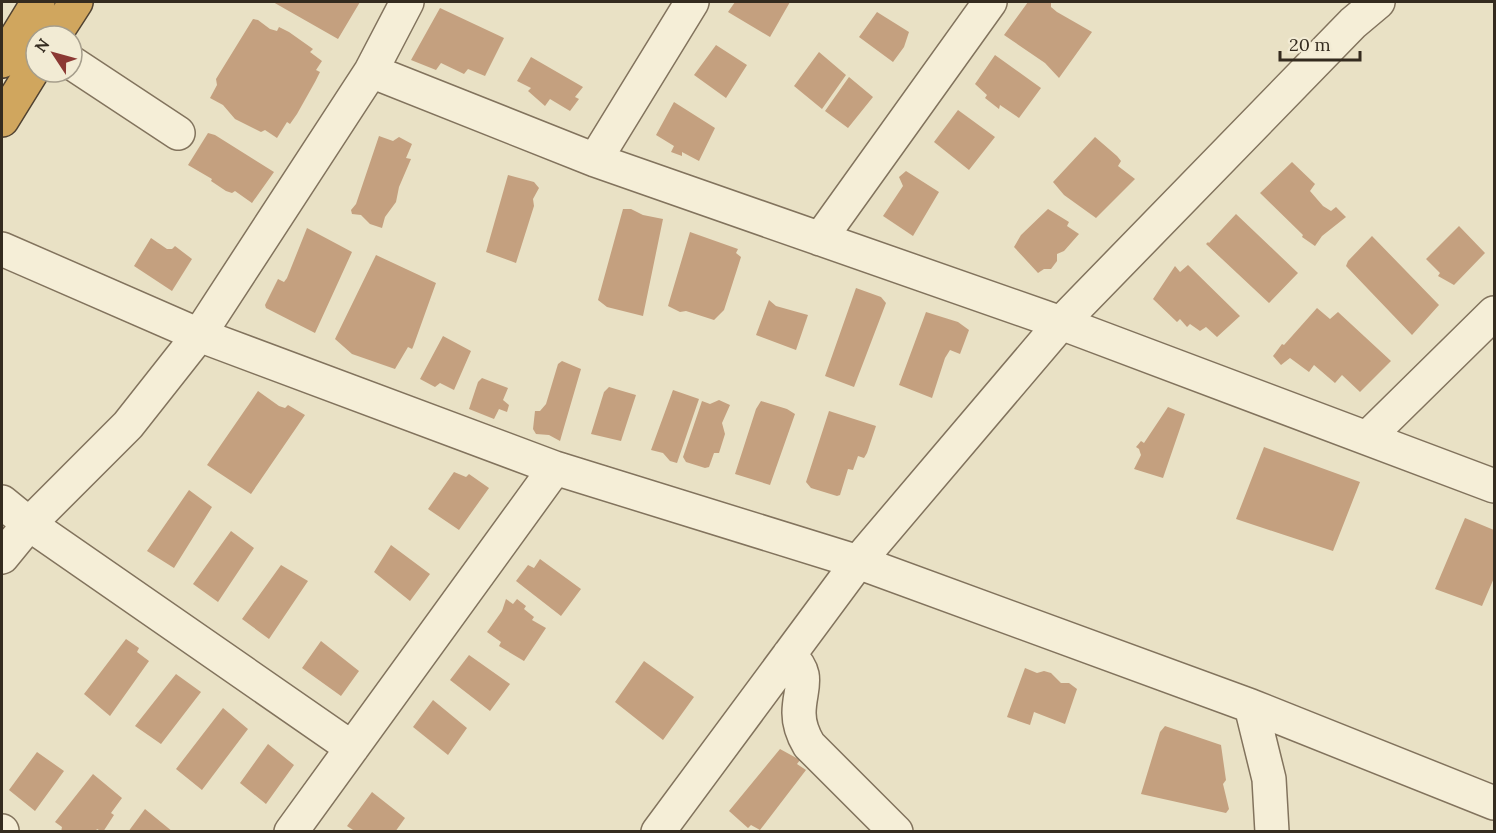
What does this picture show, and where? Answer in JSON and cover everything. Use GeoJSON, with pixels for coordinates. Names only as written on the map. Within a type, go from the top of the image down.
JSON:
{"type":"FeatureCollection","features":[{"type":"Feature","properties":{"kind":"highway"},"geometry":{"type":"LineString","coordinates":[[2,61],[38,2]]}},
{"type":"Feature","properties":{"kind":"highway"},"geometry":{"type":"LineString","coordinates":[[62,24],[76,2]]}},
{"type":"Feature","properties":{"kind":"highway"},"geometry":{"type":"LineString","coordinates":[[2,120],[24,84]]}},
{"type":"Feature","properties":{"kind":"street"},"geometry":{"type":"LineString","coordinates":[[2,557],[29,524],[128,425],[199,335],[371,71],[407,2]]}},
{"type":"Feature","properties":{"kind":"street"},"geometry":{"type":"LineString","coordinates":[[595,160],[692,2]]}},
{"type":"Feature","properties":{"kind":"street"},"geometry":{"type":"LineString","coordinates":[[820,239],[990,2]]}},
{"type":"Feature","properties":{"kind":"street"},"geometry":{"type":"LineString","coordinates":[[658,831],[858,562],[1062,323],[1344,12],[1378,2]]}},
{"type":"Feature","properties":{"kind":"street"},"geometry":{"type":"LineString","coordinates":[[84,71],[178,133]]}},
{"type":"Feature","properties":{"kind":"street"},"geometry":{"type":"LineString","coordinates":[[371,71],[595,160],[1062,323],[1494,486]]}},
{"type":"Feature","properties":{"kind":"street"},"geometry":{"type":"LineString","coordinates":[[2,249],[199,335],[555,468],[858,562],[1251,706],[1494,803]]}},
{"type":"Feature","properties":{"kind":"street"},"geometry":{"type":"LineString","coordinates":[[1368,437],[1494,313]]}},
{"type":"Feature","properties":{"kind":"street"},"geometry":{"type":"LineString","coordinates":[[291,831],[555,468]]}},
{"type":"Feature","properties":{"kind":"street"},"geometry":{"type":"LineString","coordinates":[[2,502],[29,524],[352,748]]}},
{"type":"Feature","properties":{"kind":"street"},"geometry":{"type":"LineString","coordinates":[[789,655],[801,668],[803,677],[804,685],[799,716],[803,736],[809,746],[896,831]]}},
{"type":"Feature","properties":{"kind":"street"},"geometry":{"type":"LineString","coordinates":[[1251,706],[1269,779],[1272,831]]}},
{"type":"Feature","properties":{"kind":"building"},"geometry":{"type":"Polygon","coordinates":[[[273,2],[360,2],[338,39],[273,2]]]}},
{"type":"Feature","properties":{"kind":"building"},"geometry":{"type":"Polygon","coordinates":[[[735,2],[790,2],[770,37],[728,12],[735,2]]]}},
{"type":"Feature","properties":{"kind":"building"},"geometry":{"type":"Polygon","coordinates":[[[1028,2],[1051,2],[1051,7],[1057,12],[1092,32],[1059,78],[1045,63],[1004,35],[1028,2]]]}},
{"type":"Feature","properties":{"kind":"building"},"geometry":{"type":"Polygon","coordinates":[[[440,8],[504,38],[485,76],[468,69],[464,74],[441,63],[436,70],[411,60],[440,8]]]}},
{"type":"Feature","properties":{"kind":"building"},"geometry":{"type":"Polygon","coordinates":[[[877,12],[909,32],[904,47],[893,62],[859,37],[877,12]]]}},
{"type":"Feature","properties":{"kind":"building"},"geometry":{"type":"Polygon","coordinates":[[[253,19],[270,29],[277,31],[279,27],[289,32],[313,49],[310,52],[322,61],[316,70],[320,72],[297,114],[290,124],[287,122],[277,138],[265,130],[261,132],[235,119],[223,105],[210,98],[217,85],[216,79],[253,19]]]}},
{"type":"Feature","properties":{"kind":"building"},"geometry":{"type":"Polygon","coordinates":[[[716,45],[747,65],[726,98],[694,75],[716,45]]]}},
{"type":"Feature","properties":{"kind":"building"},"geometry":{"type":"Polygon","coordinates":[[[819,52],[846,75],[822,109],[794,86],[819,52]]]}},
{"type":"Feature","properties":{"kind":"building"},"geometry":{"type":"Polygon","coordinates":[[[995,55],[1041,88],[1019,118],[1000,105],[999,109],[985,98],[987,95],[975,84],[995,55]]]}},
{"type":"Feature","properties":{"kind":"building"},"geometry":{"type":"Polygon","coordinates":[[[531,57],[583,87],[575,97],[579,99],[570,111],[550,99],[545,106],[528,91],[531,88],[517,81],[531,57]]]}},
{"type":"Feature","properties":{"kind":"building"},"geometry":{"type":"Polygon","coordinates":[[[849,77],[873,97],[848,128],[825,111],[849,77]]]}},
{"type":"Feature","properties":{"kind":"building"},"geometry":{"type":"Polygon","coordinates":[[[674,102],[715,128],[699,161],[682,152],[682,156],[671,152],[674,146],[656,135],[674,102]]]}},
{"type":"Feature","properties":{"kind":"building"},"geometry":{"type":"Polygon","coordinates":[[[958,110],[995,137],[969,170],[934,142],[958,110]]]}},
{"type":"Feature","properties":{"kind":"building"},"geometry":{"type":"Polygon","coordinates":[[[208,133],[215,135],[274,172],[252,203],[235,191],[232,193],[226,191],[211,181],[212,179],[188,165],[208,133]]]}},
{"type":"Feature","properties":{"kind":"building"},"geometry":{"type":"Polygon","coordinates":[[[379,136],[393,141],[399,137],[412,144],[406,158],[411,159],[399,187],[396,202],[385,217],[382,228],[370,224],[361,215],[352,214],[351,210],[356,204],[379,136]]]}},
{"type":"Feature","properties":{"kind":"building"},"geometry":{"type":"Polygon","coordinates":[[[1095,137],[1121,161],[1118,166],[1135,179],[1096,218],[1064,195],[1053,182],[1095,137]]]}},
{"type":"Feature","properties":{"kind":"building"},"geometry":{"type":"Polygon","coordinates":[[[1292,162],[1315,184],[1310,191],[1323,206],[1331,211],[1336,207],[1346,217],[1322,236],[1315,246],[1302,237],[1303,235],[1260,193],[1292,162]]]}},
{"type":"Feature","properties":{"kind":"building"},"geometry":{"type":"Polygon","coordinates":[[[906,171],[939,192],[913,236],[883,216],[903,186],[899,177],[906,171]]]}},
{"type":"Feature","properties":{"kind":"building"},"geometry":{"type":"Polygon","coordinates":[[[508,175],[534,182],[539,188],[533,199],[534,206],[516,263],[486,252],[508,175]]]}},
{"type":"Feature","properties":{"kind":"building"},"geometry":{"type":"Polygon","coordinates":[[[623,209],[631,209],[643,215],[663,219],[643,316],[607,307],[598,300],[623,209]]]}},
{"type":"Feature","properties":{"kind":"building"},"geometry":{"type":"Polygon","coordinates":[[[1048,209],[1069,222],[1067,226],[1079,234],[1064,251],[1057,254],[1057,261],[1051,269],[1044,269],[1038,273],[1014,247],[1021,235],[1048,209]]]}},
{"type":"Feature","properties":{"kind":"building"},"geometry":{"type":"Polygon","coordinates":[[[1236,214],[1298,273],[1269,303],[1206,244],[1236,214]]]}},
{"type":"Feature","properties":{"kind":"building"},"geometry":{"type":"Polygon","coordinates":[[[1459,226],[1485,253],[1454,285],[1438,276],[1440,273],[1426,259],[1459,226]]]}},
{"type":"Feature","properties":{"kind":"building"},"geometry":{"type":"Polygon","coordinates":[[[307,228],[352,252],[315,333],[266,308],[265,305],[278,279],[284,282],[287,278],[307,228]]]}},
{"type":"Feature","properties":{"kind":"building"},"geometry":{"type":"Polygon","coordinates":[[[690,232],[738,249],[736,253],[741,257],[724,310],[714,320],[686,311],[680,312],[668,306],[690,232]]]}},
{"type":"Feature","properties":{"kind":"building"},"geometry":{"type":"Polygon","coordinates":[[[1372,236],[1439,305],[1412,335],[1346,266],[1372,236]]]}},
{"type":"Feature","properties":{"kind":"building"},"geometry":{"type":"Polygon","coordinates":[[[151,238],[167,249],[175,246],[192,259],[172,291],[134,266],[151,238]]]}},
{"type":"Feature","properties":{"kind":"building"},"geometry":{"type":"Polygon","coordinates":[[[376,255],[436,283],[413,347],[412,349],[408,347],[395,369],[352,354],[335,339],[376,255]]]}},
{"type":"Feature","properties":{"kind":"building"},"geometry":{"type":"Polygon","coordinates":[[[1188,265],[1240,316],[1217,337],[1206,327],[1200,331],[1190,324],[1187,327],[1180,319],[1177,322],[1153,299],[1175,266],[1180,272],[1188,265]]]}},
{"type":"Feature","properties":{"kind":"building"},"geometry":{"type":"Polygon","coordinates":[[[856,288],[881,297],[886,303],[854,387],[825,376],[856,288]]]}},
{"type":"Feature","properties":{"kind":"building"},"geometry":{"type":"Polygon","coordinates":[[[769,300],[776,306],[808,315],[796,350],[756,335],[769,300]]]}},
{"type":"Feature","properties":{"kind":"building"},"geometry":{"type":"Polygon","coordinates":[[[1317,308],[1330,319],[1338,312],[1391,361],[1360,392],[1342,375],[1335,383],[1314,365],[1309,372],[1290,358],[1281,365],[1273,356],[1317,308]]]}},
{"type":"Feature","properties":{"kind":"building"},"geometry":{"type":"Polygon","coordinates":[[[926,312],[958,322],[969,330],[960,354],[950,350],[945,358],[932,398],[899,385],[926,312]]]}},
{"type":"Feature","properties":{"kind":"building"},"geometry":{"type":"Polygon","coordinates":[[[443,336],[471,351],[454,390],[440,383],[435,387],[420,379],[443,336]]]}},
{"type":"Feature","properties":{"kind":"building"},"geometry":{"type":"Polygon","coordinates":[[[562,361],[581,369],[560,441],[549,435],[536,434],[533,429],[535,411],[540,411],[546,404],[558,364],[562,361]]]}},
{"type":"Feature","properties":{"kind":"building"},"geometry":{"type":"Polygon","coordinates":[[[482,378],[508,388],[503,400],[509,405],[507,412],[499,409],[494,419],[469,409],[478,382],[482,378]]]}},
{"type":"Feature","properties":{"kind":"building"},"geometry":{"type":"Polygon","coordinates":[[[609,387],[636,395],[621,441],[591,434],[604,392],[609,387]]]}},
{"type":"Feature","properties":{"kind":"building"},"geometry":{"type":"Polygon","coordinates":[[[673,390],[699,399],[677,463],[670,461],[663,453],[651,450],[673,390]]]}},
{"type":"Feature","properties":{"kind":"building"},"geometry":{"type":"Polygon","coordinates":[[[258,391],[279,406],[285,408],[288,405],[305,415],[251,494],[207,465],[258,391]]]}},
{"type":"Feature","properties":{"kind":"building"},"geometry":{"type":"Polygon","coordinates":[[[719,400],[730,405],[722,423],[725,434],[719,453],[714,453],[709,467],[705,468],[686,462],[683,457],[702,401],[710,404],[719,400]]]}},
{"type":"Feature","properties":{"kind":"building"},"geometry":{"type":"Polygon","coordinates":[[[761,401],[787,409],[795,414],[770,485],[735,474],[756,409],[761,401]]]}},
{"type":"Feature","properties":{"kind":"building"},"geometry":{"type":"Polygon","coordinates":[[[1168,407],[1185,414],[1163,478],[1134,469],[1141,455],[1136,447],[1141,441],[1144,443],[1168,407]]]}},
{"type":"Feature","properties":{"kind":"building"},"geometry":{"type":"Polygon","coordinates":[[[829,411],[876,426],[867,453],[864,458],[858,456],[853,470],[848,469],[840,495],[837,496],[811,488],[806,482],[829,411]]]}},
{"type":"Feature","properties":{"kind":"building"},"geometry":{"type":"Polygon","coordinates":[[[1264,447],[1360,482],[1333,551],[1236,519],[1264,447]]]}},
{"type":"Feature","properties":{"kind":"building"},"geometry":{"type":"Polygon","coordinates":[[[454,472],[466,477],[469,474],[489,488],[459,530],[428,509],[454,472]]]}},
{"type":"Feature","properties":{"kind":"building"},"geometry":{"type":"Polygon","coordinates":[[[189,490],[212,507],[174,568],[147,551],[189,490]]]}},
{"type":"Feature","properties":{"kind":"building"},"geometry":{"type":"Polygon","coordinates":[[[1465,518],[1494,530],[1494,578],[1482,606],[1435,589],[1465,518]]]}},
{"type":"Feature","properties":{"kind":"building"},"geometry":{"type":"Polygon","coordinates":[[[231,531],[254,548],[218,602],[193,584],[231,531]]]}},
{"type":"Feature","properties":{"kind":"building"},"geometry":{"type":"Polygon","coordinates":[[[391,545],[430,574],[410,601],[374,572],[391,545]]]}},
{"type":"Feature","properties":{"kind":"building"},"geometry":{"type":"Polygon","coordinates":[[[540,559],[581,589],[561,616],[516,581],[528,565],[534,568],[540,559]]]}},
{"type":"Feature","properties":{"kind":"building"},"geometry":{"type":"Polygon","coordinates":[[[281,565],[308,581],[269,639],[242,619],[281,565]]]}},
{"type":"Feature","properties":{"kind":"building"},"geometry":{"type":"Polygon","coordinates":[[[506,599],[513,604],[517,599],[534,617],[532,620],[546,628],[524,661],[499,646],[501,642],[487,632],[502,611],[506,599]]]}},
{"type":"Feature","properties":{"kind":"building"},"geometry":{"type":"Polygon","coordinates":[[[126,639],[139,648],[137,652],[149,661],[110,716],[84,694],[126,639]]]}},
{"type":"Feature","properties":{"kind":"building"},"geometry":{"type":"Polygon","coordinates":[[[321,641],[359,671],[341,696],[302,668],[321,641]]]}},
{"type":"Feature","properties":{"kind":"building"},"geometry":{"type":"Polygon","coordinates":[[[469,655],[510,684],[490,711],[450,680],[469,655]]]}},
{"type":"Feature","properties":{"kind":"building"},"geometry":{"type":"Polygon","coordinates":[[[644,661],[694,697],[663,740],[615,702],[644,661]]]}},
{"type":"Feature","properties":{"kind":"building"},"geometry":{"type":"Polygon","coordinates":[[[1025,668],[1037,673],[1044,671],[1051,673],[1061,683],[1069,683],[1077,689],[1065,724],[1034,712],[1030,725],[1007,717],[1025,668]]]}},
{"type":"Feature","properties":{"kind":"building"},"geometry":{"type":"Polygon","coordinates":[[[176,674],[201,692],[161,744],[135,726],[176,674]]]}},
{"type":"Feature","properties":{"kind":"building"},"geometry":{"type":"Polygon","coordinates":[[[433,700],[467,728],[448,755],[413,727],[433,700]]]}},
{"type":"Feature","properties":{"kind":"building"},"geometry":{"type":"Polygon","coordinates":[[[223,708],[248,729],[202,790],[176,769],[223,708]]]}},
{"type":"Feature","properties":{"kind":"building"},"geometry":{"type":"Polygon","coordinates":[[[1165,726],[1221,745],[1226,780],[1223,784],[1229,809],[1226,813],[1141,794],[1160,732],[1165,726]]]}},
{"type":"Feature","properties":{"kind":"building"},"geometry":{"type":"Polygon","coordinates":[[[268,744],[294,765],[266,804],[240,783],[268,744]]]}},
{"type":"Feature","properties":{"kind":"building"},"geometry":{"type":"Polygon","coordinates":[[[780,749],[800,760],[797,764],[806,770],[760,830],[751,825],[748,828],[729,811],[780,749]]]}},
{"type":"Feature","properties":{"kind":"building"},"geometry":{"type":"Polygon","coordinates":[[[37,752],[64,771],[35,811],[9,790],[37,752]]]}},
{"type":"Feature","properties":{"kind":"building"},"geometry":{"type":"Polygon","coordinates":[[[93,774],[122,798],[111,813],[114,815],[103,832],[97,829],[95,832],[61,832],[62,827],[55,822],[93,774]]]}},
{"type":"Feature","properties":{"kind":"building"},"geometry":{"type":"Polygon","coordinates":[[[372,792],[405,818],[395,832],[356,832],[347,826],[372,792]]]}},
{"type":"Feature","properties":{"kind":"building"},"geometry":{"type":"Polygon","coordinates":[[[145,809],[173,832],[128,832],[145,809]]]}}]}
